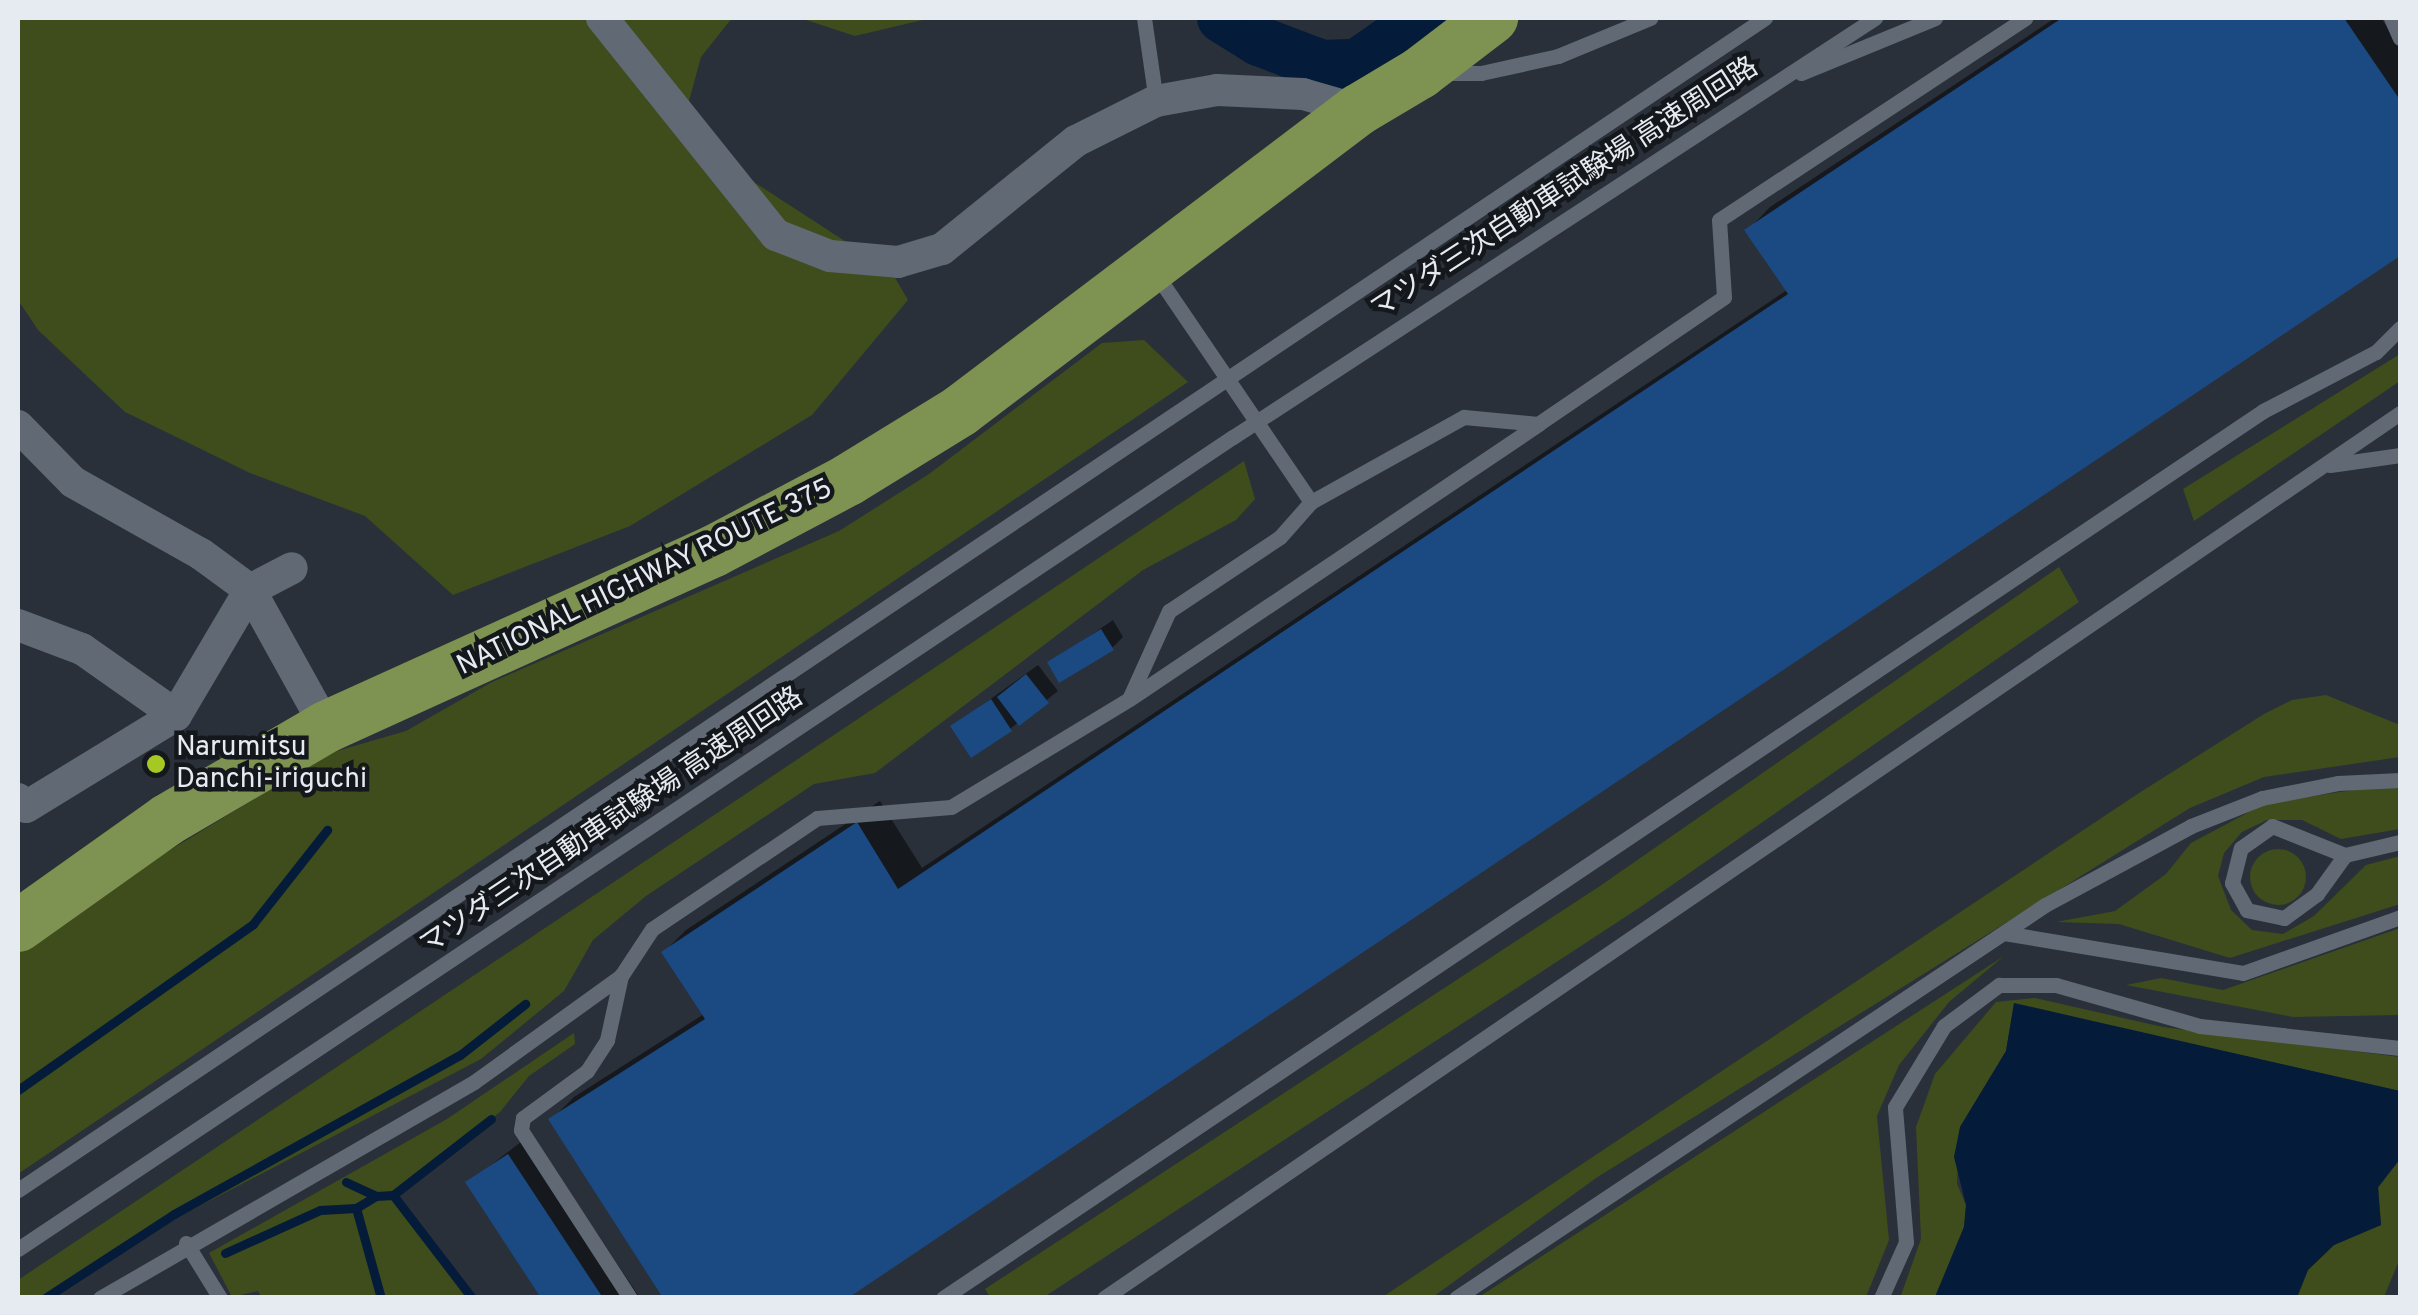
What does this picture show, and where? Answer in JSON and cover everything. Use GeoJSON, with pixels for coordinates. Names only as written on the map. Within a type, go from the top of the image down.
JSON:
{"type":"FeatureCollection","features":[{"type":"Feature","properties":{"kind":"highway","name":"NATIONAL HIGHWAY ROUTE 375"},"geometry":{"type":"LineString","coordinates":[[18,926],[167,820],[326,727],[714,551],[848,480],[960,411],[1154,269],[1358,110],[1420,73],[1492,18]]}},
{"type":"Feature","properties":{"kind":"street"},"geometry":{"type":"LineString","coordinates":[[602,18],[776,234],[830,256],[898,262],[942,249],[1076,141],[1156,101],[1217,90],[1303,94],[1358,110]]}},
{"type":"Feature","properties":{"kind":"street"},"geometry":{"type":"LineString","coordinates":[[18,426],[73,482],[201,554],[250,590],[326,727]]}},
{"type":"Feature","properties":{"kind":"street"},"geometry":{"type":"LineString","coordinates":[[18,799],[26,807],[176,715],[250,590],[292,568]]}},
{"type":"Feature","properties":{"kind":"street"},"geometry":{"type":"LineString","coordinates":[[18,625],[82,648],[176,715]]}},
{"type":"Feature","properties":{"kind":"lane"},"geometry":{"type":"LineString","coordinates":[[1144,18],[1156,101]]}},
{"type":"Feature","properties":{"kind":"lane"},"geometry":{"type":"LineString","coordinates":[[1420,73],[1481,74],[1558,56],[1650,18]]}},
{"type":"Feature","properties":{"kind":"lane"},"geometry":{"type":"LineString","coordinates":[[18,1190],[1248,360],[1765,18]]}},
{"type":"Feature","properties":{"kind":"lane","name":"マツダ三次自動車試験場 高速周回路"},"geometry":{"type":"LineString","coordinates":[[18,1249],[1233,437],[1876,18]]}},
{"type":"Feature","properties":{"kind":"lane"},"geometry":{"type":"LineString","coordinates":[[1772,83],[1935,18]]}},
{"type":"Feature","properties":{"kind":"lane"},"geometry":{"type":"LineString","coordinates":[[630,1298],[521,1130],[523,1118],[586,1070],[606,1040],[621,976],[652,929],[817,818],[950,807],[1129,699],[1724,297],[1719,220],[2025,18]]}},
{"type":"Feature","properties":{"kind":"lane"},"geometry":{"type":"LineString","coordinates":[[2390,18],[2400,38]]}},
{"type":"Feature","properties":{"kind":"lane"},"geometry":{"type":"LineString","coordinates":[[1154,269],[1311,502]]}},
{"type":"Feature","properties":{"kind":"lane"},"geometry":{"type":"LineString","coordinates":[[943,1298],[2263,412],[2376,352],[2400,328]]}},
{"type":"Feature","properties":{"kind":"lane"},"geometry":{"type":"LineString","coordinates":[[1104,1298],[2392,423],[2400,413]]}},
{"type":"Feature","properties":{"kind":"lane"},"geometry":{"type":"LineString","coordinates":[[1129,699],[1169,611],[1280,537],[1311,502],[1464,417],[1538,424]]}},
{"type":"Feature","properties":{"kind":"lane"},"geometry":{"type":"LineString","coordinates":[[2324,466],[2400,455]]}},
{"type":"Feature","properties":{"kind":"lane"},"geometry":{"type":"LineString","coordinates":[[1456,1298],[2004,933],[2191,826],[2262,798],[2338,783],[2400,780]]}},
{"type":"Feature","properties":{"kind":"lane"},"geometry":{"type":"LineString","coordinates":[[2346,856],[2317,894],[2284,918],[2247,910],[2232,882],[2242,848],[2272,826],[2346,856],[2400,842]]}},
{"type":"Feature","properties":{"kind":"lane"},"geometry":{"type":"LineString","coordinates":[[2004,933],[2243,973],[2400,916]]}},
{"type":"Feature","properties":{"kind":"lane"},"geometry":{"type":"LineString","coordinates":[[100,1298],[186,1243],[474,1082],[621,976]]}},
{"type":"Feature","properties":{"kind":"lane"},"geometry":{"type":"LineString","coordinates":[[1881,1298],[1906,1242],[1895,1108],[1944,1026],[2000,985],[2056,986],[2200,1026],[2400,1048]]}},
{"type":"Feature","properties":{"kind":"lane"},"geometry":{"type":"LineString","coordinates":[[186,1243],[220,1298]]}},
{"type":"Feature","properties":{"kind":"green space"},"geometry":{"type":"Polygon","coordinates":[[[18,18],[732,18],[701,57],[680,134],[891,271],[908,300],[812,415],[630,526],[453,595],[365,516],[250,473],[125,412],[38,330],[18,300],[18,18]]]}},
{"type":"Feature","properties":{"kind":"green space"},"geometry":{"type":"Polygon","coordinates":[[[800,18],[931,18],[855,36],[800,18]]]}},
{"type":"Feature","properties":{"kind":"green space"},"geometry":{"type":"Polygon","coordinates":[[[1144,340],[1188,382],[18,1174],[18,953],[86,901],[330,753],[406,731],[492,682],[839,531],[929,474],[1102,343],[1144,340]]]}},
{"type":"Feature","properties":{"kind":"green space"},"geometry":{"type":"Polygon","coordinates":[[[2400,354],[2400,381],[2194,521],[2183,489],[2400,354]]]}},
{"type":"Feature","properties":{"kind":"green space"},"geometry":{"type":"Polygon","coordinates":[[[1244,461],[1255,499],[1236,520],[1143,570],[875,773],[814,784],[646,896],[593,940],[564,991],[481,1059],[129,1243],[46,1297],[18,1297],[18,1280],[1244,461]]]}},
{"type":"Feature","properties":{"kind":"green space"},"geometry":{"type":"Polygon","coordinates":[[[2059,567],[2079,602],[1639,908],[1044,1297],[990,1297],[985,1289],[1600,886],[2059,567]]]}},
{"type":"Feature","properties":{"kind":"green space"},"geometry":{"type":"Polygon","coordinates":[[[2326,695],[2400,725],[2400,757],[2264,777],[2190,808],[1596,1178],[1433,1297],[1381,1298],[2139,793],[2264,714],[2292,700],[2326,695]]]}},
{"type":"Feature","properties":{"kind":"green space"},"geometry":{"type":"Polygon","coordinates":[[[2400,783],[2400,829],[2341,839],[2302,820],[2267,820],[2242,832],[2224,853],[2218,876],[2231,910],[2252,930],[2283,934],[2314,916],[2366,865],[2400,856],[2400,904],[2230,958],[2119,924],[2056,922],[2115,911],[2166,874],[2191,843],[2266,803],[2400,783]]]}},
{"type":"Feature","properties":{"kind":"green space"},"geometry":{"type":"Polygon","coordinates":[[[2278,849],[2298,857],[2306,877],[2298,897],[2278,905],[2258,897],[2250,877],[2258,857],[2278,849]]]}},
{"type":"Feature","properties":{"kind":"green space"},"geometry":{"type":"Polygon","coordinates":[[[2400,928],[2400,1015],[2293,1017],[2126,985],[2161,978],[2223,990],[2400,928]]]}},
{"type":"Feature","properties":{"kind":"green space"},"geometry":{"type":"Polygon","coordinates":[[[2004,956],[1949,1002],[1899,1065],[1877,1116],[1889,1240],[1866,1297],[1479,1297],[2004,956]]]}},
{"type":"Feature","properties":{"kind":"green space"},"geometry":{"type":"Polygon","coordinates":[[[2035,998],[2163,1027],[2400,1057],[2400,1091],[2014,1004],[2006,1051],[1960,1127],[1957,1184],[1966,1205],[1964,1227],[1935,1297],[1900,1298],[1921,1239],[1916,1127],[1935,1074],[1996,1002],[2035,998]]]}},
{"type":"Feature","properties":{"kind":"green space"},"geometry":{"type":"Polygon","coordinates":[[[574,1033],[575,1044],[529,1076],[500,1112],[394,1195],[472,1297],[262,1298],[258,1291],[232,1297],[209,1253],[447,1119],[574,1033]]]}},
{"type":"Feature","properties":{"kind":"green space"},"geometry":{"type":"Polygon","coordinates":[[[2400,1159],[2400,1258],[2384,1297],[2297,1298],[2308,1270],[2334,1245],[2381,1225],[2378,1188],[2400,1159]]]}},
{"type":"Feature","properties":{"kind":"water"},"geometry":{"type":"Polygon","coordinates":[[[2014,1003],[2400,1091],[2400,1159],[2378,1187],[2381,1225],[2334,1245],[2308,1270],[2297,1297],[1935,1297],[1964,1227],[1966,1205],[1954,1157],[1960,1127],[2006,1051],[2014,1003]]]}},
{"type":"Feature","properties":{"kind":"building"},"geometry":{"type":"Polygon","coordinates":[[[2062,18],[2344,18],[2400,100],[2400,256],[848,1298],[663,1298],[548,1119],[705,1019],[661,952],[857,822],[898,889],[1788,294],[1744,230],[2062,18]]]}},
{"type":"Feature","properties":{"kind":"building"},"geometry":{"type":"Polygon","coordinates":[[[1101,629],[1114,650],[1059,683],[1047,662],[1101,629]]]}},
{"type":"Feature","properties":{"kind":"building"},"geometry":{"type":"Polygon","coordinates":[[[1026,674],[1049,703],[1019,726],[997,697],[1026,674]]]}},
{"type":"Feature","properties":{"kind":"building"},"geometry":{"type":"Polygon","coordinates":[[[991,699],[1012,731],[971,758],[950,726],[991,699]]]}},
{"type":"Feature","properties":{"kind":"building"},"geometry":{"type":"Polygon","coordinates":[[[508,1154],[603,1298],[541,1298],[465,1182],[508,1154]]]}},
{"type":"Feature","properties":{"kind":"waterway"},"geometry":{"type":"LineString","coordinates":[[1222,18],[1259,41],[1322,65],[1357,64],[1423,18]]}},
{"type":"Feature","properties":{"kind":"waterway"},"geometry":{"type":"LineString","coordinates":[[18,1090],[253,924],[327,830]]}},
{"type":"Feature","properties":{"kind":"waterway"},"geometry":{"type":"LineString","coordinates":[[45,1298],[174,1214],[460,1055],[525,1004]]}},
{"type":"Feature","properties":{"kind":"waterway"},"geometry":{"type":"LineString","coordinates":[[393,1195],[491,1119]]}},
{"type":"Feature","properties":{"kind":"waterway"},"geometry":{"type":"LineString","coordinates":[[346,1182],[376,1196],[356,1208],[381,1298]]}},
{"type":"Feature","properties":{"kind":"waterway"},"geometry":{"type":"LineString","coordinates":[[376,1196],[393,1195],[472,1298]]}},
{"type":"Feature","properties":{"kind":"waterway"},"geometry":{"type":"LineString","coordinates":[[225,1253],[320,1210],[356,1208]]}},
{"type":"Feature","properties":{"kind":"place","name":"Narumitsu Danchi-iriguchi"},"geometry":{"type":"Point","coordinates":[156,764]}}]}
